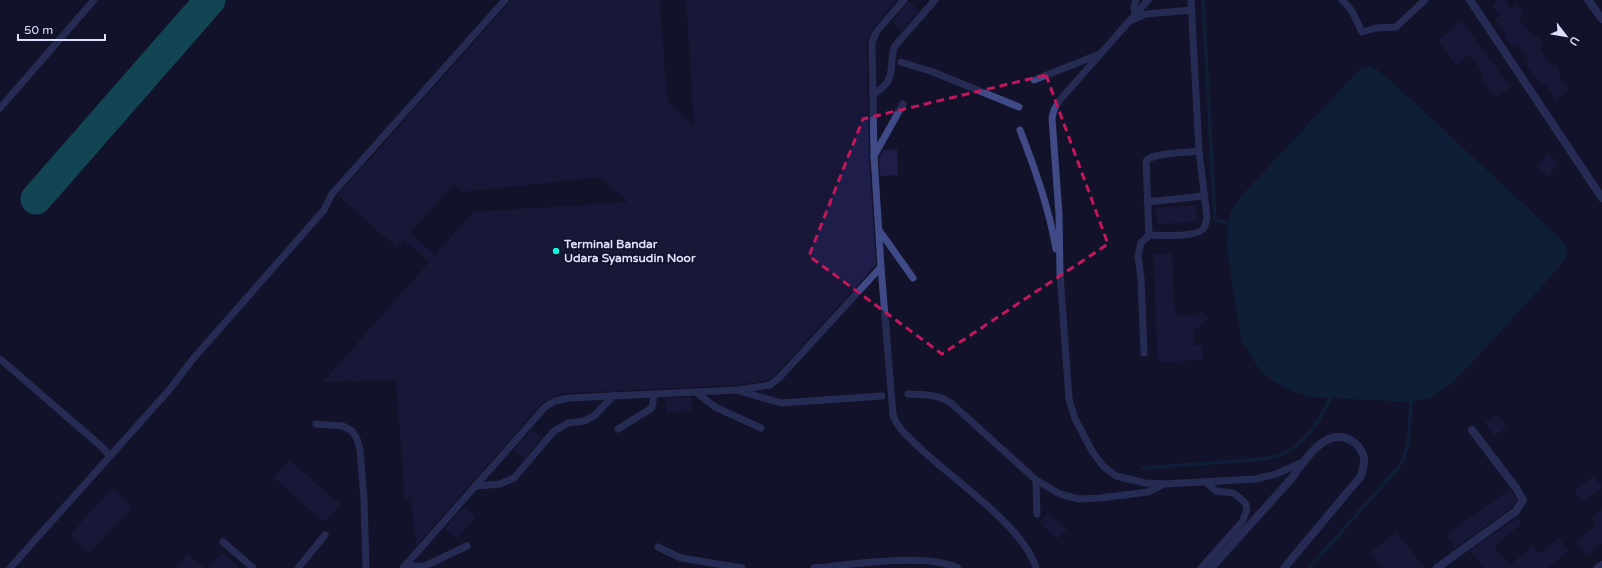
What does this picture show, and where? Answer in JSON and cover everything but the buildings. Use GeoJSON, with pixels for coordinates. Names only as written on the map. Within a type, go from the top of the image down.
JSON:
{"type":"FeatureCollection","features":[{"type":"Feature","properties":{"kind":"street"},"geometry":{"type":"LineString","coordinates":[[1470,0],[1602,198]]}},
{"type":"Feature","properties":{"kind":"street"},"geometry":{"type":"LineString","coordinates":[[1588,0],[1602,19]]}},
{"type":"Feature","properties":{"kind":"street"},"geometry":{"type":"LineString","coordinates":[[1437,568],[1516,511],[1523,500],[1516,488],[1472,430]]}},
{"type":"Feature","properties":{"kind":"street"},"geometry":{"type":"LineString","coordinates":[[1211,568],[1292,478],[1301,463],[1325,441],[1334,437],[1342,437],[1354,442],[1360,449],[1365,459],[1361,476],[1284,568]]}},
{"type":"Feature","properties":{"kind":"street"},"geometry":{"type":"LineString","coordinates":[[1598,568],[1602,565]]}},
{"type":"Feature","properties":{"kind":"lane"},"geometry":{"type":"LineString","coordinates":[[0,108],[94,0]]}},
{"type":"Feature","properties":{"kind":"lane"},"geometry":{"type":"LineString","coordinates":[[10,568],[170,389],[192,360],[324,210],[332,194],[505,0]]}},
{"type":"Feature","properties":{"kind":"lane"},"geometry":{"type":"LineString","coordinates":[[904,0],[877,31],[872,42],[874,156],[893,415],[900,429],[1015,533],[1028,550],[1036,568]]}},
{"type":"Feature","properties":{"kind":"lane"},"geometry":{"type":"LineString","coordinates":[[873,95],[886,85],[892,71],[892,52],[895,46],[935,0]]}},
{"type":"Feature","properties":{"kind":"lane"},"geometry":{"type":"LineString","coordinates":[[1135,14],[1134,6],[1136,0]]}},
{"type":"Feature","properties":{"kind":"lane"},"geometry":{"type":"LineString","coordinates":[[1148,0],[1059,101],[1052,118],[1059,214],[1060,273],[1069,399],[1075,420],[1100,461],[1116,476],[1145,483],[1164,484],[1256,479],[1276,474],[1301,463]]}},
{"type":"Feature","properties":{"kind":"lane"},"geometry":{"type":"LineString","coordinates":[[1149,235],[1195,234],[1202,230],[1206,225],[1207,217],[1199,151],[1191,0]]}},
{"type":"Feature","properties":{"kind":"lane"},"geometry":{"type":"LineString","coordinates":[[1342,0],[1352,12],[1362,32],[1376,28],[1396,27],[1425,0]]}},
{"type":"Feature","properties":{"kind":"lane"},"geometry":{"type":"LineString","coordinates":[[1129,21],[1146,14],[1192,10]]}},
{"type":"Feature","properties":{"kind":"lane"},"geometry":{"type":"LineString","coordinates":[[1034,80],[1102,53]]}},
{"type":"Feature","properties":{"kind":"lane"},"geometry":{"type":"LineString","coordinates":[[901,62],[940,74],[1019,107]]}},
{"type":"Feature","properties":{"kind":"lane"},"geometry":{"type":"LineString","coordinates":[[874,156],[903,104]]}},
{"type":"Feature","properties":{"kind":"lane"},"geometry":{"type":"LineString","coordinates":[[1020,130],[1032,161],[1052,226],[1060,273]]}},
{"type":"Feature","properties":{"kind":"lane"},"geometry":{"type":"LineString","coordinates":[[1144,353],[1141,278],[1138,256],[1141,244],[1149,235],[1146,161],[1149,157],[1199,151]]}},
{"type":"Feature","properties":{"kind":"lane"},"geometry":{"type":"LineString","coordinates":[[1147,202],[1204,196]]}},
{"type":"Feature","properties":{"kind":"lane"},"geometry":{"type":"LineString","coordinates":[[879,230],[913,278]]}},
{"type":"Feature","properties":{"kind":"lane"},"geometry":{"type":"LineString","coordinates":[[404,567],[545,407],[562,399],[614,395],[738,390],[770,386],[881,267]]}},
{"type":"Feature","properties":{"kind":"lane"},"geometry":{"type":"LineString","coordinates":[[0,358],[102,446],[110,456]]}},
{"type":"Feature","properties":{"kind":"lane"},"geometry":{"type":"LineString","coordinates":[[738,390],[781,403],[882,396]]}},
{"type":"Feature","properties":{"kind":"lane"},"geometry":{"type":"LineString","coordinates":[[696,392],[715,407],[761,428]]}},
{"type":"Feature","properties":{"kind":"lane"},"geometry":{"type":"LineString","coordinates":[[618,429],[652,408],[654,394]]}},
{"type":"Feature","properties":{"kind":"lane"},"geometry":{"type":"LineString","coordinates":[[908,394],[933,395],[951,403],[1036,480],[1060,494],[1079,499],[1148,492],[1164,484]]}},
{"type":"Feature","properties":{"kind":"lane"},"geometry":{"type":"LineString","coordinates":[[476,486],[500,484],[514,478],[554,431],[568,423],[584,421],[594,416],[614,395]]}},
{"type":"Feature","properties":{"kind":"lane"},"geometry":{"type":"LineString","coordinates":[[316,424],[343,426],[352,431],[357,439],[360,449],[366,568]]}},
{"type":"Feature","properties":{"kind":"lane"},"geometry":{"type":"LineString","coordinates":[[1036,480],[1037,514]]}},
{"type":"Feature","properties":{"kind":"lane"},"geometry":{"type":"LineString","coordinates":[[1202,568],[1242,522],[1247,510],[1246,504],[1233,493],[1216,491],[1206,482]]}},
{"type":"Feature","properties":{"kind":"lane"},"geometry":{"type":"LineString","coordinates":[[298,568],[326,535]]}},
{"type":"Feature","properties":{"kind":"lane"},"geometry":{"type":"LineString","coordinates":[[223,542],[253,568]]}},
{"type":"Feature","properties":{"kind":"lane"},"geometry":{"type":"LineString","coordinates":[[404,567],[425,566],[467,546]]}},
{"type":"Feature","properties":{"kind":"lane"},"geometry":{"type":"LineString","coordinates":[[658,547],[681,558],[742,568]]}},
{"type":"Feature","properties":{"kind":"lane"},"geometry":{"type":"LineString","coordinates":[[366,556],[370,568]]}},
{"type":"Feature","properties":{"kind":"lane"},"geometry":{"type":"LineString","coordinates":[[814,568],[889,561],[922,561],[941,563],[958,568]]}},
{"type":"Feature","properties":{"kind":"highlighted area"},"geometry":{"type":"Polygon","coordinates":[[[1046,75],[1108,244],[942,354],[809,256],[863,119],[1046,75]]]}},
{"type":"Feature","properties":{"kind":"water"},"geometry":{"type":"Polygon","coordinates":[[[1370,66],[1379,71],[1415,103],[1562,240],[1567,249],[1565,259],[1561,265],[1472,363],[1450,385],[1431,397],[1411,402],[1312,397],[1292,391],[1271,380],[1257,366],[1241,340],[1227,248],[1228,223],[1231,212],[1240,197],[1360,69],[1370,66]]]}},
{"type":"Feature","properties":{"kind":"waterway"},"geometry":{"type":"LineString","coordinates":[[1203,0],[1215,220],[1228,223]]}},
{"type":"Feature","properties":{"kind":"waterway"},"geometry":{"type":"LineString","coordinates":[[1143,468],[1264,459],[1280,455],[1290,450],[1304,438],[1317,422],[1330,398]]}},
{"type":"Feature","properties":{"kind":"waterway"},"geometry":{"type":"LineString","coordinates":[[1309,568],[1398,468],[1407,445],[1411,402]]}},
{"type":"Feature","properties":{"kind":"taxiway"},"geometry":{"type":"LineString","coordinates":[[36,199],[210,0]]}},
{"type":"Feature","properties":{"kind":"place","name":"Terminal Bandar Udara Syamsudin Noor"},"geometry":{"type":"Point","coordinates":[556,251]}}]}
